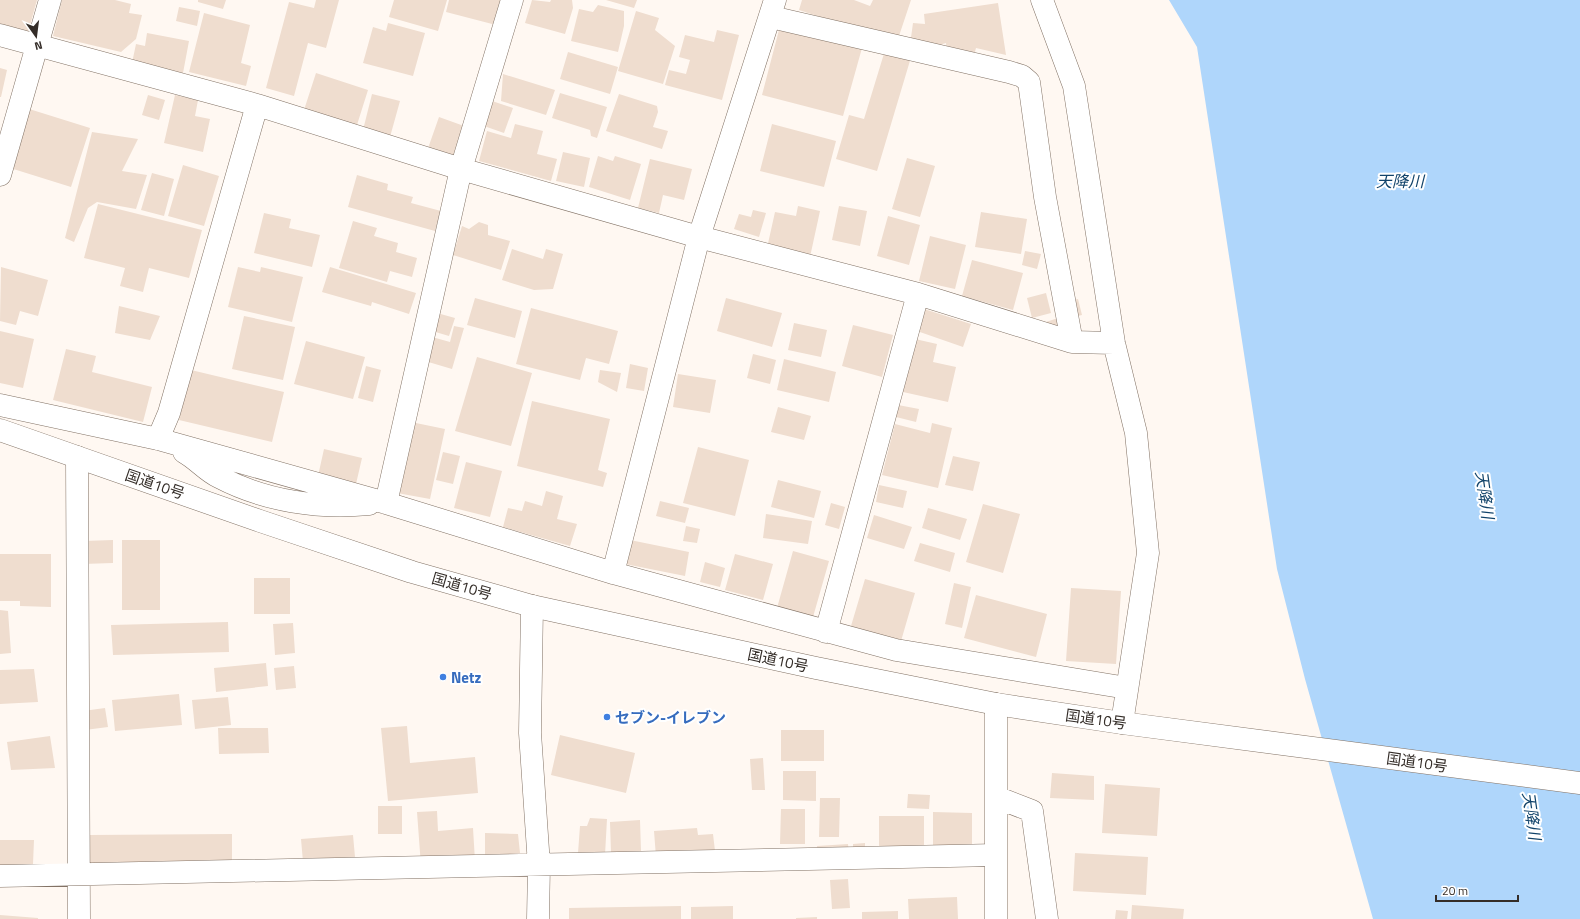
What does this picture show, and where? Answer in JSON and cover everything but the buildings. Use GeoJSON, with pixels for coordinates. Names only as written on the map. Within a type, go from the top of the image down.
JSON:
{"type":"FeatureCollection","features":[{"type":"Feature","properties":{"kind":"main road"},"geometry":{"type":"LineString","coordinates":[[0,175],[50,0]]}},
{"type":"Feature","properties":{"kind":"main road"},"geometry":{"type":"LineString","coordinates":[[386,503],[460,169],[512,0]]}},
{"type":"Feature","properties":{"kind":"main road"},"geometry":{"type":"LineString","coordinates":[[1042,0],[1074,86],[1114,343],[1136,433],[1148,553],[1122,723]]}},
{"type":"Feature","properties":{"kind":"main road"},"geometry":{"type":"LineString","coordinates":[[613,573],[699,237],[773,9],[1009,72],[1022,76],[1029,82],[1045,197],[1072,342]]}},
{"type":"Feature","properties":{"kind":"main road"},"geometry":{"type":"LineString","coordinates":[[0,35],[257,105],[460,169],[699,237],[918,294],[1072,342],[1114,343]]}},
{"type":"Feature","properties":{"kind":"main road"},"geometry":{"type":"LineString","coordinates":[[158,439],[169,413],[257,105]]}},
{"type":"Feature","properties":{"kind":"main road"},"geometry":{"type":"LineString","coordinates":[[826,632],[918,294]]}},
{"type":"Feature","properties":{"kind":"main road"},"geometry":{"type":"LineString","coordinates":[[0,405],[158,439],[386,503],[613,573],[896,650],[1127,688]]}},
{"type":"Feature","properties":{"kind":"main road","name":"国道10号"},"geometry":{"type":"LineString","coordinates":[[0,430],[260,521],[412,572],[532,606],[816,668],[996,704],[1122,723],[1580,783]]}},
{"type":"Feature","properties":{"kind":"main road"},"geometry":{"type":"LineString","coordinates":[[158,439],[192,456],[218,477],[271,497],[313,505],[354,506],[386,503]]}},
{"type":"Feature","properties":{"kind":"main road"},"geometry":{"type":"LineString","coordinates":[[77,457],[79,919]]}},
{"type":"Feature","properties":{"kind":"main road"},"geometry":{"type":"LineString","coordinates":[[260,521],[271,497]]}},
{"type":"Feature","properties":{"kind":"main road"},"geometry":{"type":"LineString","coordinates":[[532,606],[530,733],[539,865],[538,919]]}},
{"type":"Feature","properties":{"kind":"main road"},"geometry":{"type":"LineString","coordinates":[[996,704],[996,919]]}},
{"type":"Feature","properties":{"kind":"main road"},"geometry":{"type":"LineString","coordinates":[[996,797],[1032,811],[1047,919]]}},
{"type":"Feature","properties":{"kind":"main road"},"geometry":{"type":"LineString","coordinates":[[0,876],[996,855]]}},
{"type":"Feature","properties":{"kind":"water","name":"天降川"},"geometry":{"type":"Polygon","coordinates":[[[1169,0],[1580,0],[1580,919],[1373,919],[1305,679],[1277,569],[1197,47],[1169,0]]]}},
{"type":"Feature","properties":{"kind":"place","name":"Netz"},"geometry":{"type":"Point","coordinates":[443,677]}},
{"type":"Feature","properties":{"kind":"place","name":"セブン-イレブン"},"geometry":{"type":"Point","coordinates":[607,717]}}]}
